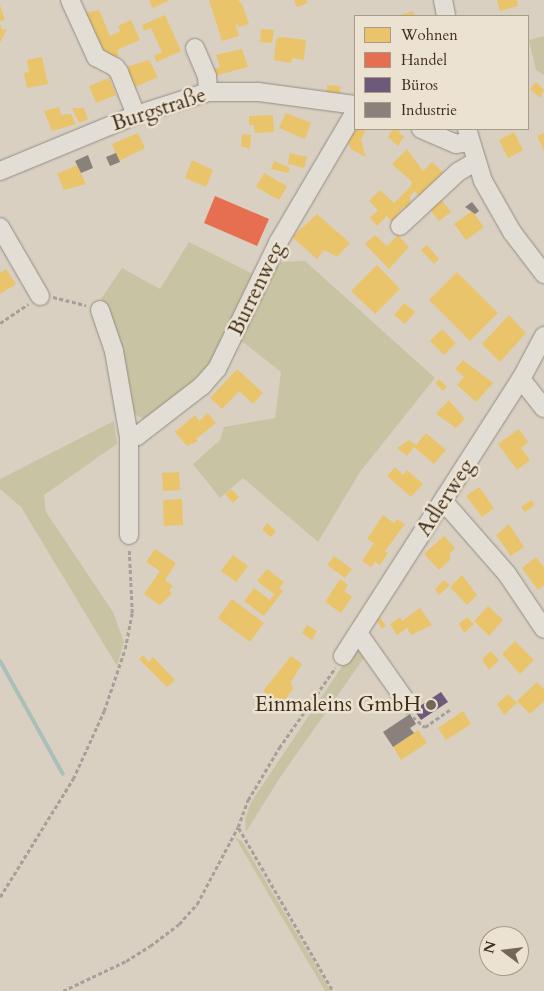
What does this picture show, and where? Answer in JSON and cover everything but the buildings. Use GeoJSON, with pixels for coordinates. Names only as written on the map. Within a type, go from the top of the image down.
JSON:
{"type":"FeatureCollection","features":[{"type":"Feature","properties":{"kind":"street"},"geometry":{"type":"LineString","coordinates":[[70,0],[96,57],[115,67],[119,72],[136,115]]}},
{"type":"Feature","properties":{"kind":"street"},"geometry":{"type":"LineString","coordinates":[[442,0],[446,15]]}},
{"type":"Feature","properties":{"kind":"street"},"geometry":{"type":"LineString","coordinates":[[195,48],[207,76],[208,92]]}},
{"type":"Feature","properties":{"kind":"street","name":"Burgstraße"},"geometry":{"type":"LineString","coordinates":[[0,171],[136,115],[208,92],[259,92],[354,105]]}},
{"type":"Feature","properties":{"kind":"street","name":"Burrenweg"},"geometry":{"type":"LineString","coordinates":[[129,438],[137,436],[166,416],[202,386],[217,369],[279,241],[354,114]]}},
{"type":"Feature","properties":{"kind":"street"},"geometry":{"type":"LineString","coordinates":[[423,130],[456,144],[468,135],[483,181],[512,232],[544,274]]}},
{"type":"Feature","properties":{"kind":"street"},"geometry":{"type":"LineString","coordinates":[[400,226],[458,172],[476,161]]}},
{"type":"Feature","properties":{"kind":"street"},"geometry":{"type":"LineString","coordinates":[[0,227],[5,252],[40,296]]}},
{"type":"Feature","properties":{"kind":"street"},"geometry":{"type":"LineString","coordinates":[[100,310],[114,351],[129,438],[129,535]]}},
{"type":"Feature","properties":{"kind":"street","name":"Adlerweg"},"geometry":{"type":"LineString","coordinates":[[343,656],[522,379],[544,336]]}},
{"type":"Feature","properties":{"kind":"street"},"geometry":{"type":"LineString","coordinates":[[522,379],[544,408]]}},
{"type":"Feature","properties":{"kind":"street"},"geometry":{"type":"LineString","coordinates":[[444,502],[507,574],[544,629]]}},
{"type":"Feature","properties":{"kind":"street"},"geometry":{"type":"LineString","coordinates":[[358,633],[408,704]]}},
{"type":"Feature","properties":{"kind":"path"},"geometry":{"type":"LineString","coordinates":[[0,323],[40,296],[69,299],[100,310]]}},
{"type":"Feature","properties":{"kind":"path"},"geometry":{"type":"LineString","coordinates":[[0,897],[69,787],[104,711],[125,649],[132,613],[129,535]]}},
{"type":"Feature","properties":{"kind":"path"},"geometry":{"type":"LineString","coordinates":[[64,991],[126,962],[178,924],[206,889],[238,827],[248,800],[279,748],[343,656]]}},
{"type":"Feature","properties":{"kind":"path"},"geometry":{"type":"LineString","coordinates":[[417,724],[425,727],[451,709]]}},
{"type":"Feature","properties":{"kind":"path"},"geometry":{"type":"LineString","coordinates":[[238,827],[333,991]]}},
{"type":"Feature","properties":{"kind":"shaded area"},"geometry":{"type":"Polygon","coordinates":[[[544,36],[544,75],[536,70],[529,40],[544,36]]]}},
{"type":"Feature","properties":{"kind":"shaded area"},"geometry":{"type":"Polygon","coordinates":[[[189,242],[257,276],[211,362],[174,401],[147,421],[135,414],[116,336],[101,299],[122,268],[160,289],[189,242]]]}},
{"type":"Feature","properties":{"kind":"shaded area"},"geometry":{"type":"Polygon","coordinates":[[[305,261],[435,378],[360,472],[318,542],[243,478],[220,498],[193,464],[220,440],[224,427],[275,418],[281,372],[239,339],[276,262],[305,261]]]}},
{"type":"Feature","properties":{"kind":"shaded area"},"geometry":{"type":"Polygon","coordinates":[[[114,421],[117,444],[44,495],[46,512],[113,612],[124,642],[117,666],[21,507],[0,489],[0,479],[114,421]]]}},
{"type":"Feature","properties":{"kind":"shaded area"},"geometry":{"type":"Polygon","coordinates":[[[357,644],[366,655],[279,779],[246,832],[245,819],[251,802],[357,644]]]}},
{"type":"Feature","properties":{"kind":"shaded area"},"geometry":{"type":"Polygon","coordinates":[[[235,837],[242,841],[331,991],[325,991],[235,837]]]}},
{"type":"Feature","properties":{"kind":"waterway"},"geometry":{"type":"LineString","coordinates":[[0,661],[63,774]]}},
{"type":"Feature","properties":{"kind":"place","name":"Einmaleins GmbH"},"geometry":{"type":"Point","coordinates":[431,705]}}]}
